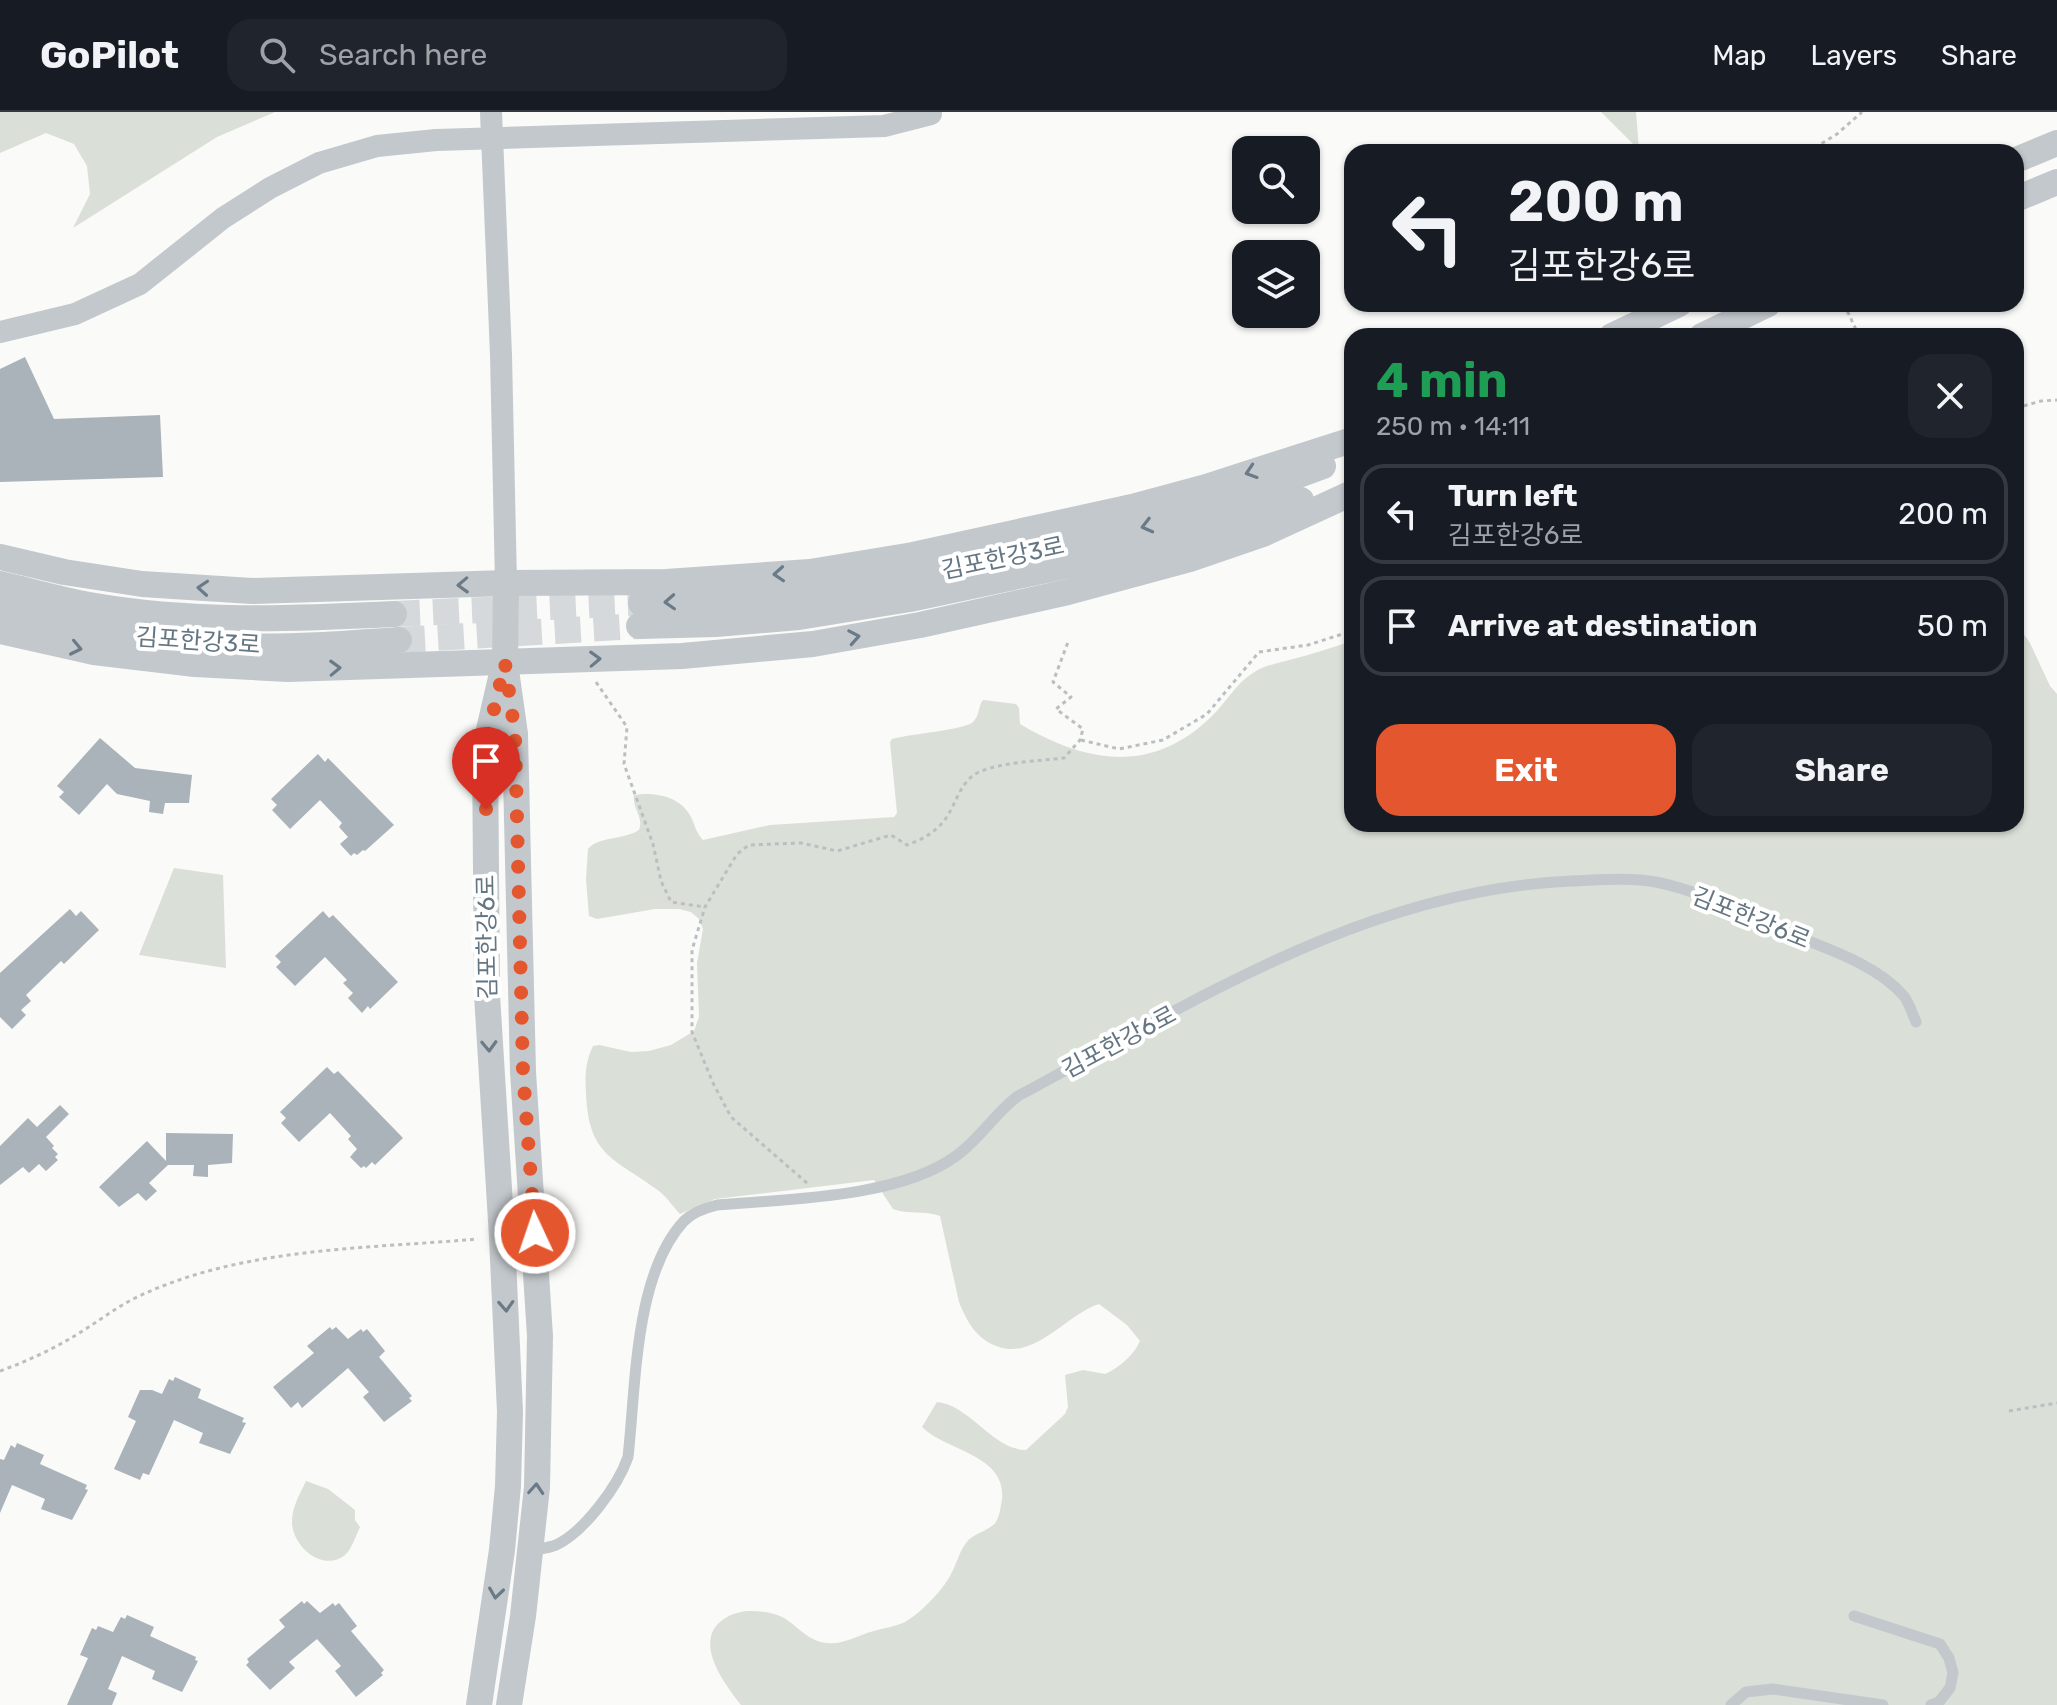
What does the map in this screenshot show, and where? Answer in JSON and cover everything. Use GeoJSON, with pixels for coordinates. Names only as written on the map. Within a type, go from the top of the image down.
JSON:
{"type":"FeatureCollection","features":[{"type":"Feature","properties":{"kind":"street"},"geometry":{"type":"LineString","coordinates":[[491,112],[506,583]]}},
{"type":"Feature","properties":{"kind":"street"},"geometry":{"type":"LineString","coordinates":[[0,332],[75,314],[140,284],[223,218],[270,188],[319,163],[377,146],[436,140],[884,126],[931,114]]}},
{"type":"Feature","properties":{"kind":"street"},"geometry":{"type":"LineString","coordinates":[[2024,157],[2057,143]]}},
{"type":"Feature","properties":{"kind":"street"},"geometry":{"type":"LineString","coordinates":[[2024,196],[2057,182]]}},
{"type":"Feature","properties":{"kind":"street"},"geometry":{"type":"LineString","coordinates":[[1629,328],[1662,312]]}},
{"type":"Feature","properties":{"kind":"street"},"geometry":{"type":"LineString","coordinates":[[1718,328],[1752,312]]}},
{"type":"Feature","properties":{"kind":"street"},"geometry":{"type":"LineString","coordinates":[[631,658],[625,621],[637,604],[666,582],[810,572],[913,555],[1132,507],[1344,443]]}},
{"type":"Feature","properties":{"kind":"street","name":"김포한강3로"},"geometry":{"type":"LineString","coordinates":[[637,604],[802,594],[910,577],[1052,548],[1155,525],[1344,457]]}},
{"type":"Feature","properties":{"kind":"street","name":"김포한강3로"},"geometry":{"type":"LineString","coordinates":[[637,604],[716,624],[799,617],[1029,575],[1160,546],[1344,485]]}},
{"type":"Feature","properties":{"kind":"street"},"geometry":{"type":"LineString","coordinates":[[0,631],[94,652],[195,664],[288,669],[400,653],[505,663],[745,652],[813,644],[920,625],[1068,592],[1190,559],[1263,534],[1344,497]]}},
{"type":"Feature","properties":{"kind":"street"},"geometry":{"type":"LineString","coordinates":[[0,557],[64,572],[142,584],[252,591],[506,583],[637,604]]}},
{"type":"Feature","properties":{"kind":"street","name":"김포한강6로"},"geometry":{"type":"LineString","coordinates":[[506,583],[505,663],[515,734],[523,1072],[540,1336],[537,1487],[509,1705]]}},
{"type":"Feature","properties":{"kind":"street","name":"김포한강3로"},"geometry":{"type":"LineString","coordinates":[[0,584],[91,605],[177,615],[286,619],[394,614]]}},
{"type":"Feature","properties":{"kind":"street"},"geometry":{"type":"LineString","coordinates":[[400,653],[408,632],[407,607],[401,587]]}},
{"type":"Feature","properties":{"kind":"street","name":"김포한강3로"},"geometry":{"type":"LineString","coordinates":[[0,609],[96,632],[168,642],[400,653]]}},
{"type":"Feature","properties":{"kind":"street","name":"김포한강6로"},"geometry":{"type":"LineString","coordinates":[[479,1705],[502,1550],[510,1412],[487,995],[485,747],[505,663]]}},
{"type":"Feature","properties":{"kind":"lane","name":"김포한강6로"},"geometry":{"type":"LineString","coordinates":[[502,1550],[531,1551],[556,1545],[582,1526],[615,1485],[628,1457],[642,1319],[661,1261],[685,1220],[717,1205],[821,1195],[897,1182],[937,1168],[971,1145],[1001,1109],[1018,1096],[1283,955],[1375,919],[1461,895],[1508,886],[1617,880],[1655,882],[1688,891],[1818,946],[1882,977],[1904,996],[1916,1022]]}},
{"type":"Feature","properties":{"kind":"lane"},"geometry":{"type":"LineString","coordinates":[[1854,1616],[1940,1644],[1949,1658],[1953,1673],[1950,1688],[1939,1702],[1931,1705]]}},
{"type":"Feature","properties":{"kind":"lane"},"geometry":{"type":"LineString","coordinates":[[1731,1705],[1746,1692],[1773,1689],[1883,1705]]}},
{"type":"Feature","properties":{"kind":"path"},"geometry":{"type":"LineString","coordinates":[[1821,144],[1862,112]]}},
{"type":"Feature","properties":{"kind":"path"},"geometry":{"type":"LineString","coordinates":[[2024,406],[2057,400]]}},
{"type":"Feature","properties":{"kind":"path"},"geometry":{"type":"LineString","coordinates":[[1080,740],[1119,749],[1163,740],[1207,714],[1259,652],[1308,645],[1344,634]]}},
{"type":"Feature","properties":{"kind":"path"},"geometry":{"type":"LineString","coordinates":[[821,1195],[731,1117],[692,1032],[692,950],[705,907],[737,854],[749,845],[801,843],[837,851],[891,835],[907,845],[921,840],[944,821],[958,793],[977,773],[1020,763],[1064,758],[1080,740],[1083,729],[1056,709],[1071,697],[1053,682],[1068,642]]}},
{"type":"Feature","properties":{"kind":"path"},"geometry":{"type":"LineString","coordinates":[[592,676],[627,727],[624,764],[653,844],[661,881],[671,902],[705,907]]}},
{"type":"Feature","properties":{"kind":"path"},"geometry":{"type":"LineString","coordinates":[[0,1371],[70,1339],[133,1299],[216,1268],[314,1251],[502,1237]]}},
{"type":"Feature","properties":{"kind":"path"},"geometry":{"type":"LineString","coordinates":[[2009,1411],[2057,1403]]}},
{"type":"Feature","properties":{"kind":"shaded area"},"geometry":{"type":"Polygon","coordinates":[[[0,112],[275,112],[217,137],[73,228],[90,194],[87,166],[74,144],[46,133],[0,153],[0,112]]]}},
{"type":"Feature","properties":{"kind":"shaded area"},"geometry":{"type":"Polygon","coordinates":[[[1601,112],[1636,112],[1639,144],[1633,144],[1601,112]]]}},
{"type":"Feature","properties":{"kind":"shaded area"},"geometry":{"type":"Polygon","coordinates":[[[2024,634],[2057,694],[2057,1705],[741,1705],[726,1684],[710,1648],[716,1626],[727,1617],[750,1611],[774,1614],[812,1638],[827,1643],[845,1641],[899,1624],[916,1615],[941,1589],[969,1540],[996,1522],[1002,1488],[997,1475],[975,1457],[922,1427],[937,1402],[960,1411],[1003,1443],[1026,1450],[1065,1414],[1068,1407],[1065,1375],[1083,1370],[1105,1374],[1126,1360],[1140,1341],[1127,1325],[1099,1304],[1026,1347],[1013,1349],[991,1344],[969,1323],[959,1302],[940,1216],[893,1209],[874,1180],[715,1199],[680,1214],[659,1191],[617,1163],[592,1132],[586,1094],[588,1058],[593,1046],[631,1052],[649,1051],[671,1045],[694,1031],[699,1017],[697,963],[703,929],[699,919],[691,912],[679,909],[655,909],[597,919],[589,916],[586,879],[588,849],[598,842],[639,830],[634,795],[658,795],[674,800],[686,810],[703,840],[770,825],[894,817],[897,813],[892,739],[968,725],[978,714],[983,700],[1016,704],[1020,724],[1069,748],[1118,757],[1142,755],[1188,736],[1257,670],[1344,644],[1344,832],[2024,832],[2024,634]]]}},
{"type":"Feature","properties":{"kind":"shaded area"},"geometry":{"type":"Polygon","coordinates":[[[174,868],[223,875],[226,968],[139,955],[174,868]]]}},
{"type":"Feature","properties":{"kind":"shaded area"},"geometry":{"type":"Polygon","coordinates":[[[306,1481],[328,1489],[355,1510],[355,1520],[360,1527],[352,1546],[336,1560],[327,1561],[310,1554],[293,1531],[293,1511],[306,1481]]]}},
{"type":"Feature","properties":{"kind":"building"},"geometry":{"type":"Polygon","coordinates":[[[25,357],[54,419],[160,415],[163,477],[0,482],[0,369],[25,357]]]}},
{"type":"Feature","properties":{"kind":"building"},"geometry":{"type":"Polygon","coordinates":[[[100,738],[135,768],[192,775],[189,803],[165,803],[163,814],[149,812],[150,801],[117,794],[107,784],[79,815],[59,797],[64,792],[57,786],[100,738]]]}},
{"type":"Feature","properties":{"kind":"building"},"geometry":{"type":"Polygon","coordinates":[[[318,754],[325,762],[328,758],[394,825],[357,855],[354,853],[351,856],[340,844],[348,837],[339,827],[342,823],[320,800],[290,829],[272,810],[277,805],[271,799],[318,754]]]}},
{"type":"Feature","properties":{"kind":"building"},"geometry":{"type":"Polygon","coordinates":[[[70,909],[76,916],[81,911],[99,930],[26,995],[31,1001],[21,1010],[26,1015],[12,1029],[0,1017],[0,973],[70,909]]]}},
{"type":"Feature","properties":{"kind":"building"},"geometry":{"type":"Polygon","coordinates":[[[323,911],[329,918],[333,915],[398,982],[362,1013],[348,998],[353,993],[343,983],[347,980],[325,957],[295,986],[276,967],[281,962],[275,956],[323,911]]]}},
{"type":"Feature","properties":{"kind":"building"},"geometry":{"type":"Polygon","coordinates":[[[327,1067],[334,1074],[338,1071],[403,1138],[375,1165],[372,1162],[361,1168],[350,1157],[357,1149],[348,1139],[351,1136],[330,1113],[299,1142],[281,1123],[286,1118],[280,1112],[327,1067]]]}},
{"type":"Feature","properties":{"kind":"building"},"geometry":{"type":"Polygon","coordinates":[[[60,1105],[69,1114],[46,1137],[54,1146],[52,1148],[58,1154],[55,1157],[58,1160],[46,1171],[39,1164],[29,1173],[23,1167],[0,1185],[0,1146],[28,1118],[37,1127],[60,1105]]]}},
{"type":"Feature","properties":{"kind":"building"},"geometry":{"type":"Polygon","coordinates":[[[166,1133],[233,1134],[232,1163],[208,1165],[208,1177],[193,1176],[194,1165],[168,1165],[149,1183],[157,1191],[146,1201],[138,1193],[119,1207],[99,1187],[147,1141],[166,1161],[166,1133]]]}},
{"type":"Feature","properties":{"kind":"building"},"geometry":{"type":"Polygon","coordinates":[[[330,1327],[332,1330],[336,1327],[348,1339],[361,1329],[363,1332],[367,1329],[385,1351],[379,1357],[412,1396],[409,1398],[412,1401],[384,1422],[363,1397],[369,1392],[348,1368],[302,1408],[298,1402],[291,1408],[273,1387],[314,1353],[307,1346],[330,1327]]]}},
{"type":"Feature","properties":{"kind":"building"},"geometry":{"type":"Polygon","coordinates":[[[175,1377],[201,1389],[198,1398],[244,1418],[242,1422],[246,1423],[230,1454],[199,1443],[203,1433],[174,1420],[149,1475],[143,1473],[140,1480],[114,1469],[136,1421],[128,1417],[140,1390],[162,1394],[169,1379],[173,1381],[175,1377]]]}},
{"type":"Feature","properties":{"kind":"building"},"geometry":{"type":"Polygon","coordinates":[[[17,1443],[44,1455],[40,1464],[87,1485],[85,1489],[88,1490],[72,1520],[41,1509],[45,1499],[12,1485],[0,1513],[0,1459],[4,1460],[11,1445],[15,1448],[17,1443]]]}},
{"type":"Feature","properties":{"kind":"building"},"geometry":{"type":"Polygon","coordinates":[[[302,1601],[304,1604],[307,1601],[320,1613],[333,1603],[335,1606],[339,1603],[357,1626],[351,1631],[384,1670],[383,1675],[356,1697],[335,1671],[341,1666],[317,1639],[289,1662],[295,1668],[270,1690],[246,1665],[249,1662],[247,1659],[285,1627],[279,1620],[302,1601]]]}},
{"type":"Feature","properties":{"kind":"building"},"geometry":{"type":"Polygon","coordinates":[[[127,1615],[154,1627],[150,1636],[196,1657],[198,1661],[182,1692],[152,1679],[155,1671],[122,1656],[108,1689],[117,1693],[112,1705],[67,1705],[88,1658],[80,1655],[92,1628],[96,1630],[98,1626],[113,1632],[121,1617],[125,1619],[127,1615]]]}},
{"type":"Feature","properties":{"kind":"tunnel"},"geometry":{"type":"LineString","coordinates":[[394,614],[641,603]]}},
{"type":"Feature","properties":{"kind":"tunnel"},"geometry":{"type":"LineString","coordinates":[[399,640],[639,626]]}},
{"type":"Feature","properties":{"kind":"route"},"geometry":{"type":"LineString","coordinates":[[486,809],[485,747],[505,663],[515,734],[523,1072],[535,1233]]}}]}
